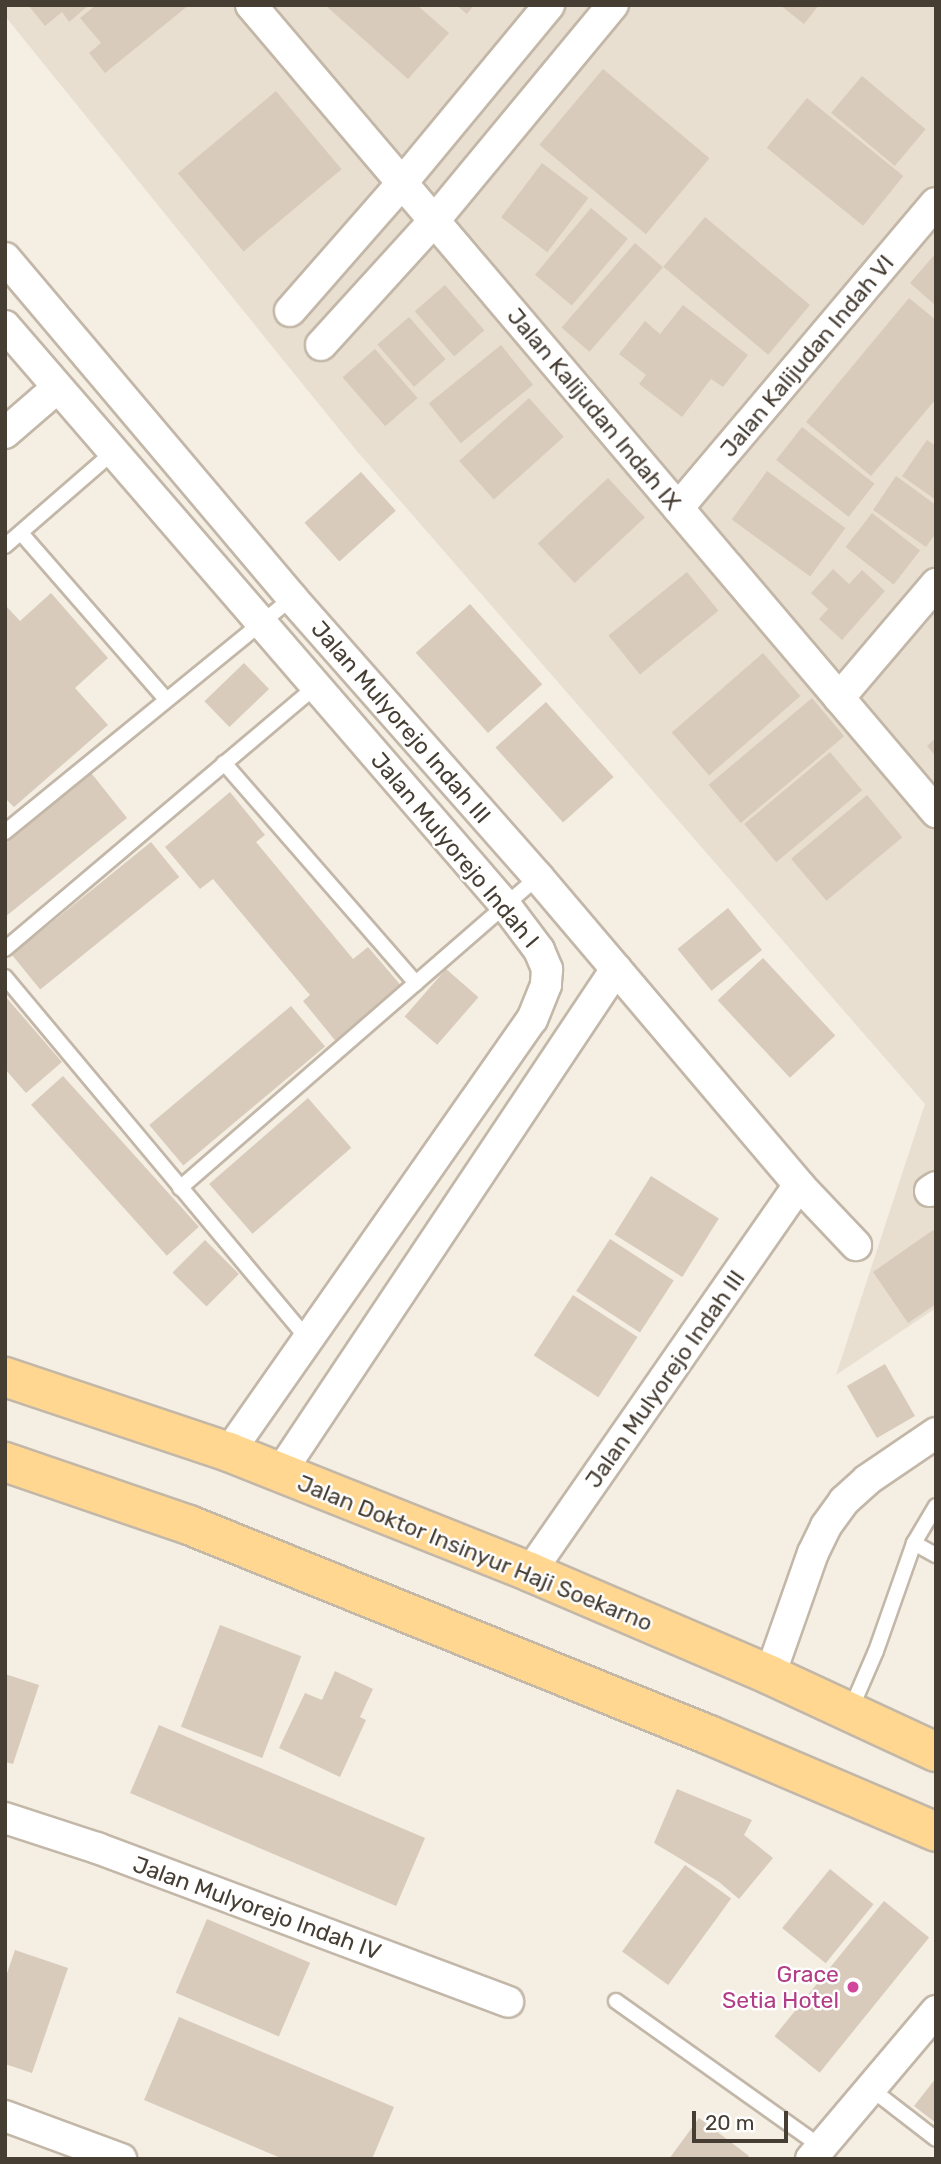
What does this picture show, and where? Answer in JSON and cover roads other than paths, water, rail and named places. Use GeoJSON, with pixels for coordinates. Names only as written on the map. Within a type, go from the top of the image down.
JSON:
{"type":"FeatureCollection","features":[{"type":"Feature","properties":{"kind":"main road","name":"Jalan Doktor Insinyur Haji Soekarno"},"geometry":{"type":"LineString","coordinates":[[5,1377],[248,1427],[279,1473],[549,1546],[769,1675],[936,1752]]}},
{"type":"Feature","properties":{"kind":"main road"},"geometry":{"type":"LineString","coordinates":[[5,1462],[200,1529],[696,1730],[936,1832]]}},
{"type":"Feature","properties":{"kind":"street","name":"Jalan Kalijudan Indah IX"},"geometry":{"type":"LineString","coordinates":[[251,5],[936,812]]}},
{"type":"Feature","properties":{"kind":"street"},"geometry":{"type":"LineString","coordinates":[[290,311],[402,183],[549,5]]}},
{"type":"Feature","properties":{"kind":"street"},"geometry":{"type":"LineString","coordinates":[[321,345],[434,221],[613,5]]}},
{"type":"Feature","properties":{"kind":"street","name":"Jalan Kalijudan Indah VI"},"geometry":{"type":"LineString","coordinates":[[678,508],[936,203]]}},
{"type":"Feature","properties":{"kind":"street","name":"Jalan Mulyorejo Indah III"},"geometry":{"type":"LineString","coordinates":[[5,258],[292,598],[538,877],[799,1185],[856,1245]]}},
{"type":"Feature","properties":{"kind":"street","name":"Jalan Mulyorejo Indah I"},"geometry":{"type":"LineString","coordinates":[[5,326],[506,906],[539,950],[547,969],[546,985],[532,1019],[248,1427]]}},
{"type":"Feature","properties":{"kind":"street"},"geometry":{"type":"LineString","coordinates":[[5,433],[57,388]]}},
{"type":"Feature","properties":{"kind":"street"},"geometry":{"type":"LineString","coordinates":[[839,698],[936,584]]}},
{"type":"Feature","properties":{"kind":"street"},"geometry":{"type":"LineString","coordinates":[[279,1473],[616,969]]}},
{"type":"Feature","properties":{"kind":"street"},"geometry":{"type":"LineString","coordinates":[[478,1097],[513,1123]]}},
{"type":"Feature","properties":{"kind":"street","name":"Jalan Mulyorejo Indah III"},"geometry":{"type":"LineString","coordinates":[[549,1546],[799,1185]]}},
{"type":"Feature","properties":{"kind":"street"},"geometry":{"type":"LineString","coordinates":[[769,1675],[813,1553],[826,1526],[844,1501],[867,1480],[936,1433]]}},
{"type":"Feature","properties":{"kind":"street","name":"Jalan Mulyorejo Indah IV"},"geometry":{"type":"LineString","coordinates":[[5,1818],[97,1848],[508,2002]]}},
{"type":"Feature","properties":{"kind":"street"},"geometry":{"type":"LineString","coordinates":[[816,2152],[936,2011]]}},
{"type":"Feature","properties":{"kind":"street"},"geometry":{"type":"LineString","coordinates":[[5,2116],[119,2159]]}},
{"type":"Feature","properties":{"kind":"lane"},"geometry":{"type":"LineString","coordinates":[[5,546],[113,452]]}},
{"type":"Feature","properties":{"kind":"lane"},"geometry":{"type":"LineString","coordinates":[[20,533],[166,699]]}},
{"type":"Feature","properties":{"kind":"lane"},"geometry":{"type":"LineString","coordinates":[[5,832],[292,598]]}},
{"type":"Feature","properties":{"kind":"lane"},"geometry":{"type":"LineString","coordinates":[[5,949],[317,685]]}},
{"type":"Feature","properties":{"kind":"lane"},"geometry":{"type":"LineString","coordinates":[[224,763],[416,983]]}},
{"type":"Feature","properties":{"kind":"lane"},"geometry":{"type":"LineString","coordinates":[[180,1188],[538,877]]}},
{"type":"Feature","properties":{"kind":"lane"},"geometry":{"type":"LineString","coordinates":[[5,977],[308,1340]]}},
{"type":"Feature","properties":{"kind":"lane"},"geometry":{"type":"LineString","coordinates":[[850,1712],[876,1651],[914,1543],[936,1506]]}},
{"type":"Feature","properties":{"kind":"lane"},"geometry":{"type":"LineString","coordinates":[[914,1543],[936,1555]]}},
{"type":"Feature","properties":{"kind":"lane"},"geometry":{"type":"LineString","coordinates":[[616,2001],[816,2152]]}},
{"type":"Feature","properties":{"kind":"lane"},"geometry":{"type":"LineString","coordinates":[[870,2088],[936,2139]]}},
{"type":"Feature","properties":{"kind":"place","name":"Grace Setia Hotel"},"geometry":{"type":"Point","coordinates":[853,1987]}}]}
